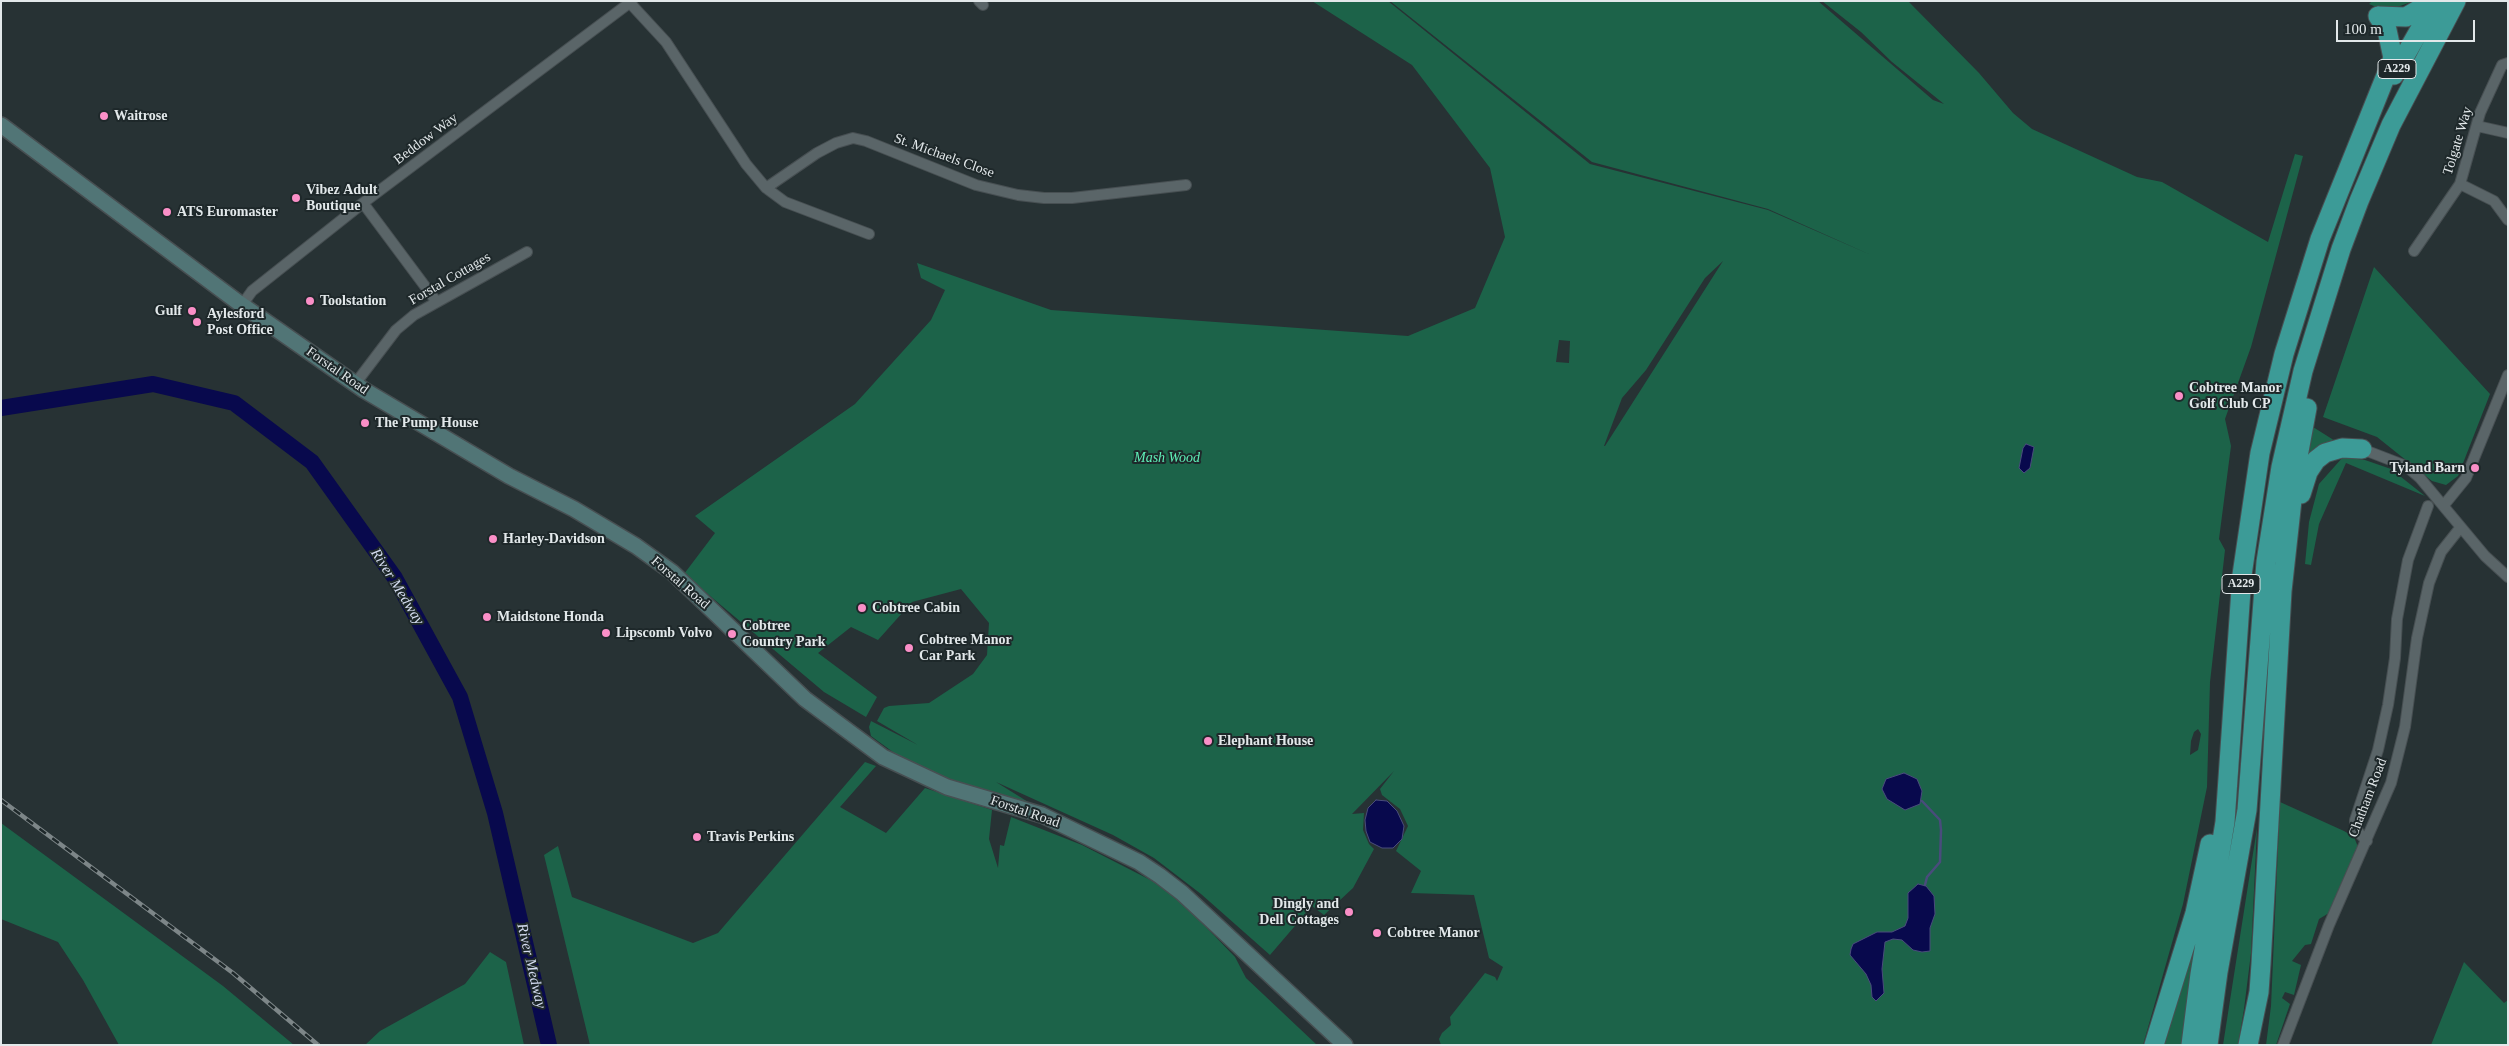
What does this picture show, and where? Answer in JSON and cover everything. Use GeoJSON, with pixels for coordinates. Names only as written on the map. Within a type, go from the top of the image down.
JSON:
{"type":"FeatureCollection","features":[{"type":"Feature","properties":{"kind":"highway"},"geometry":{"type":"LineString","coordinates":[[2361,138],[2393,58],[2387,30],[2378,16],[2406,18],[2421,8],[2426,1]]}},
{"type":"Feature","properties":{"kind":"highway","name":"A229"},"geometry":{"type":"LineString","coordinates":[[2191,1045],[2200,974],[2222,847],[2238,613],[2248,526],[2260,453],[2284,354],[2320,239],[2361,138],[2380,99],[2436,1]]}},
{"type":"Feature","properties":{"kind":"highway","name":"A229"},"geometry":{"type":"LineString","coordinates":[[2208,1045],[2218,972],[2247,810],[2261,607],[2277,492],[2303,371],[2330,282],[2359,201],[2391,125],[2456,1]]}},
{"type":"Feature","properties":{"kind":"highway"},"geometry":{"type":"LineString","coordinates":[[2259,1045],[2258,992],[2282,591],[2295,473],[2330,282]]}},
{"type":"Feature","properties":{"kind":"highway"},"geometry":{"type":"LineString","coordinates":[[2282,591],[2302,488],[2308,472],[2316,460],[2325,454],[2342,448],[2362,449]]}},
{"type":"Feature","properties":{"kind":"highway"},"geometry":{"type":"LineString","coordinates":[[2213,829],[2225,623],[2232,575],[2248,526]]}},
{"type":"Feature","properties":{"kind":"highway"},"geometry":{"type":"LineString","coordinates":[[2154,1045],[2195,913],[2229,760]]}},
{"type":"Feature","properties":{"kind":"highway"},"geometry":{"type":"LineString","coordinates":[[2248,1045],[2258,992]]}},
{"type":"Feature","properties":{"kind":"street"},"geometry":{"type":"LineString","coordinates":[[631,2],[666,42],[746,164],[766,188],[785,202],[869,234]]}},
{"type":"Feature","properties":{"kind":"street","name":"Beddow Way"},"geometry":{"type":"LineString","coordinates":[[242,305],[252,291],[363,203],[631,2]]}},
{"type":"Feature","properties":{"kind":"street","name":"Tolgate Way"},"geometry":{"type":"LineString","coordinates":[[2414,251],[2460,184],[2476,126],[2502,65],[2508,63]]}},
{"type":"Feature","properties":{"kind":"street","name":"Forstal Road"},"geometry":{"type":"LineString","coordinates":[[1,125],[242,305],[355,384],[509,476],[574,509],[636,546],[672,572],[805,699],[882,757],[947,787],[1042,815],[1139,862],[1160,876],[1182,893],[1345,1045]]}},
{"type":"Feature","properties":{"kind":"street"},"geometry":{"type":"LineString","coordinates":[[2476,126],[2508,133]]}},
{"type":"Feature","properties":{"kind":"street","name":"St. Michaels Close"},"geometry":{"type":"LineString","coordinates":[[766,188],[817,153],[836,143],[853,138],[866,141],[976,185],[1027,196],[1072,198],[1186,186]]}},
{"type":"Feature","properties":{"kind":"street"},"geometry":{"type":"LineString","coordinates":[[2460,184],[2494,201],[2508,220]]}},
{"type":"Feature","properties":{"kind":"street"},"geometry":{"type":"LineString","coordinates":[[363,203],[436,301]]}},
{"type":"Feature","properties":{"kind":"street","name":"Forstal Cottages"},"geometry":{"type":"LineString","coordinates":[[355,384],[396,330],[436,301],[527,252]]}},
{"type":"Feature","properties":{"kind":"street"},"geometry":{"type":"LineString","coordinates":[[2444,505],[2466,478],[2508,375]]}},
{"type":"Feature","properties":{"kind":"street"},"geometry":{"type":"LineString","coordinates":[[2362,449],[2406,466],[2432,489],[2460,528],[2508,577]]}},
{"type":"Feature","properties":{"kind":"street"},"geometry":{"type":"LineString","coordinates":[[2367,841],[2359,833],[2355,826],[2355,820],[2378,750],[2395,658],[2397,619],[2408,560],[2428,506]]}},
{"type":"Feature","properties":{"kind":"street","name":"Chatham Road"},"geometry":{"type":"LineString","coordinates":[[2283,1045],[2330,925],[2391,784],[2399,759],[2413,684],[2417,638],[2429,583],[2441,552],[2460,528]]}},
{"type":"Feature","properties":{"kind":"green space","name":"Mash Wood"},"geometry":{"type":"Polygon","coordinates":[[[1312,1],[1388,1],[1590,164],[1768,210],[1871,255],[1768,209],[1592,162],[1390,1],[1818,1],[1933,100],[1944,104],[1822,1],[1908,1],[1979,73],[2013,113],[2032,129],[2137,177],[2162,182],[2268,242],[2295,154],[2303,156],[2251,347],[2225,419],[2231,446],[2219,539],[2225,550],[2210,682],[2207,787],[2183,904],[2143,1045],[1441,1045],[1439,1039],[1442,1033],[1451,1025],[1450,1017],[1469,993],[1485,973],[1495,977],[1497,981],[1503,967],[1489,958],[1474,895],[1411,893],[1421,871],[1396,851],[1408,826],[1400,809],[1382,795],[1380,789],[1394,771],[1352,814],[1364,813],[1363,830],[1369,844],[1374,849],[1353,888],[1324,915],[1312,906],[1270,955],[1201,894],[1154,858],[1113,835],[996,782],[1033,805],[954,783],[912,766],[871,736],[869,727],[871,721],[918,745],[877,721],[884,708],[929,703],[973,674],[987,655],[989,623],[961,589],[912,602],[878,640],[851,627],[818,653],[877,697],[866,717],[824,692],[684,574],[715,533],[695,516],[855,404],[931,320],[945,290],[921,278],[917,263],[1051,310],[1408,336],[1475,308],[1505,237],[1490,168],[1412,65],[1312,1]],[[1723,261],[1705,278],[1646,370],[1622,398],[1604,446],[1723,261]],[[1559,340],[1556,362],[1569,363],[1570,341],[1559,340]],[[2198,729],[2194,732],[2190,755],[2198,750],[2201,734],[2198,729]]]}},
{"type":"Feature","properties":{"kind":"green space"},"geometry":{"type":"Polygon","coordinates":[[[2372,1],[2414,1],[2386,11],[2369,4],[2372,1]]]}},
{"type":"Feature","properties":{"kind":"green space"},"geometry":{"type":"Polygon","coordinates":[[[2374,267],[2490,394],[2458,476],[2446,485],[2432,481],[2377,437],[2323,417],[2374,267]]]}},
{"type":"Feature","properties":{"kind":"green space"},"geometry":{"type":"Polygon","coordinates":[[[2313,427],[2340,444],[2306,470],[2313,427]]]}},
{"type":"Feature","properties":{"kind":"green space"},"geometry":{"type":"Polygon","coordinates":[[[2343,457],[2365,460],[2391,469],[2425,496],[2346,463],[2319,524],[2311,565],[2305,564],[2309,522],[2319,484],[2343,457]]]}},
{"type":"Feature","properties":{"kind":"green space"},"geometry":{"type":"Polygon","coordinates":[[[865,762],[876,766],[840,807],[886,833],[925,788],[992,810],[989,839],[998,868],[1000,845],[1004,846],[1011,817],[1082,845],[1170,890],[1235,957],[1246,978],[1317,1045],[590,1045],[544,855],[558,846],[572,897],[693,943],[718,933],[865,762]]]}},
{"type":"Feature","properties":{"kind":"green space"},"geometry":{"type":"Polygon","coordinates":[[[2280,802],[2344,831],[2354,837],[2358,847],[2329,913],[2319,919],[2311,944],[2305,945],[2292,961],[2301,965],[2294,995],[2285,992],[2282,998],[2290,1004],[2276,1045],[2266,1045],[2271,1006],[2280,802]]]}},
{"type":"Feature","properties":{"kind":"green space"},"geometry":{"type":"Polygon","coordinates":[[[1,823],[223,986],[294,1045],[119,1045],[83,980],[58,942],[1,919],[1,823]]]}},
{"type":"Feature","properties":{"kind":"green space"},"geometry":{"type":"Polygon","coordinates":[[[2257,828],[2251,953],[2244,1009],[2238,1045],[2223,1045],[2257,828]]]}},
{"type":"Feature","properties":{"kind":"green space"},"geometry":{"type":"Polygon","coordinates":[[[490,952],[506,962],[524,1045],[365,1045],[380,1031],[465,984],[490,952]]]}},
{"type":"Feature","properties":{"kind":"green space"},"geometry":{"type":"Polygon","coordinates":[[[2188,956],[2194,958],[2183,1045],[2163,1045],[2188,956]]]}},
{"type":"Feature","properties":{"kind":"green space"},"geometry":{"type":"Polygon","coordinates":[[[2464,962],[2504,1003],[2508,1000],[2508,1045],[2431,1045],[2464,962]]]}},
{"type":"Feature","properties":{"kind":"shaded area"},"geometry":{"type":"Polygon","coordinates":[[[2026,444],[2034,447],[2030,468],[2024,473],[2019,468],[2023,448],[2026,444]]]}},
{"type":"Feature","properties":{"kind":"shaded area"},"geometry":{"type":"Polygon","coordinates":[[[1904,773],[1917,779],[1922,791],[1920,804],[1905,810],[1887,799],[1882,789],[1886,779],[1904,773]]]}},
{"type":"Feature","properties":{"kind":"shaded area"},"geometry":{"type":"Polygon","coordinates":[[[1376,800],[1387,801],[1397,811],[1404,826],[1402,839],[1393,848],[1382,848],[1370,842],[1366,831],[1365,820],[1368,808],[1376,800]]]}},
{"type":"Feature","properties":{"kind":"shaded area"},"geometry":{"type":"Polygon","coordinates":[[[1918,884],[1926,886],[1934,896],[1935,914],[1930,928],[1930,951],[1913,950],[1902,940],[1893,939],[1885,942],[1882,969],[1884,993],[1876,1001],[1872,997],[1871,985],[1866,974],[1850,955],[1851,949],[1853,944],[1877,932],[1892,932],[1905,926],[1908,918],[1908,893],[1918,884]]]}},
{"type":"Feature","properties":{"kind":"waterway","name":"River Medway"},"geometry":{"type":"LineString","coordinates":[[1,408],[153,384],[234,403],[312,462],[395,578],[460,697],[495,813],[549,1045]]}},
{"type":"Feature","properties":{"kind":"waterway"},"geometry":{"type":"LineString","coordinates":[[1922,801],[1940,820],[1941,830],[1940,862],[1927,877],[1925,885]]}},
{"type":"Feature","properties":{"kind":"railway"},"geometry":{"type":"LineString","coordinates":[[1,800],[233,973],[318,1045]]}},
{"type":"Feature","properties":{"kind":"place","name":"Waitrose"},"geometry":{"type":"Point","coordinates":[104,116]}},
{"type":"Feature","properties":{"kind":"place","name":"Vibez Adult Boutique"},"geometry":{"type":"Point","coordinates":[296,198]}},
{"type":"Feature","properties":{"kind":"place","name":"ATS Euromaster"},"geometry":{"type":"Point","coordinates":[167,212]}},
{"type":"Feature","properties":{"kind":"place","name":"Toolstation"},"geometry":{"type":"Point","coordinates":[310,301]}},
{"type":"Feature","properties":{"kind":"place","name":"Gulf"},"geometry":{"type":"Point","coordinates":[192,311]}},
{"type":"Feature","properties":{"kind":"place","name":"Aylesford Post Office"},"geometry":{"type":"Point","coordinates":[197,322]}},
{"type":"Feature","properties":{"kind":"place","name":"Cobtree Manor Golf Club CP"},"geometry":{"type":"Point","coordinates":[2179,396]}},
{"type":"Feature","properties":{"kind":"place","name":"The Pump House"},"geometry":{"type":"Point","coordinates":[365,423]}},
{"type":"Feature","properties":{"kind":"place","name":"Tyland Barn"},"geometry":{"type":"Point","coordinates":[2475,468]}},
{"type":"Feature","properties":{"kind":"place","name":"Harley-Davidson"},"geometry":{"type":"Point","coordinates":[493,539]}},
{"type":"Feature","properties":{"kind":"place","name":"Cobtree Cabin"},"geometry":{"type":"Point","coordinates":[862,608]}},
{"type":"Feature","properties":{"kind":"place","name":"Maidstone Honda"},"geometry":{"type":"Point","coordinates":[487,617]}},
{"type":"Feature","properties":{"kind":"place","name":"Lipscomb Volvo"},"geometry":{"type":"Point","coordinates":[606,633]}},
{"type":"Feature","properties":{"kind":"place","name":"Cobtree Country Park"},"geometry":{"type":"Point","coordinates":[732,634]}},
{"type":"Feature","properties":{"kind":"place","name":"Cobtree Manor Car Park"},"geometry":{"type":"Point","coordinates":[909,648]}},
{"type":"Feature","properties":{"kind":"place","name":"Elephant House"},"geometry":{"type":"Point","coordinates":[1208,741]}},
{"type":"Feature","properties":{"kind":"place","name":"Travis Perkins"},"geometry":{"type":"Point","coordinates":[697,837]}},
{"type":"Feature","properties":{"kind":"place","name":"Dingly and Dell Cottages"},"geometry":{"type":"Point","coordinates":[1349,912]}},
{"type":"Feature","properties":{"kind":"place","name":"Cobtree Manor"},"geometry":{"type":"Point","coordinates":[1377,933]}}]}
